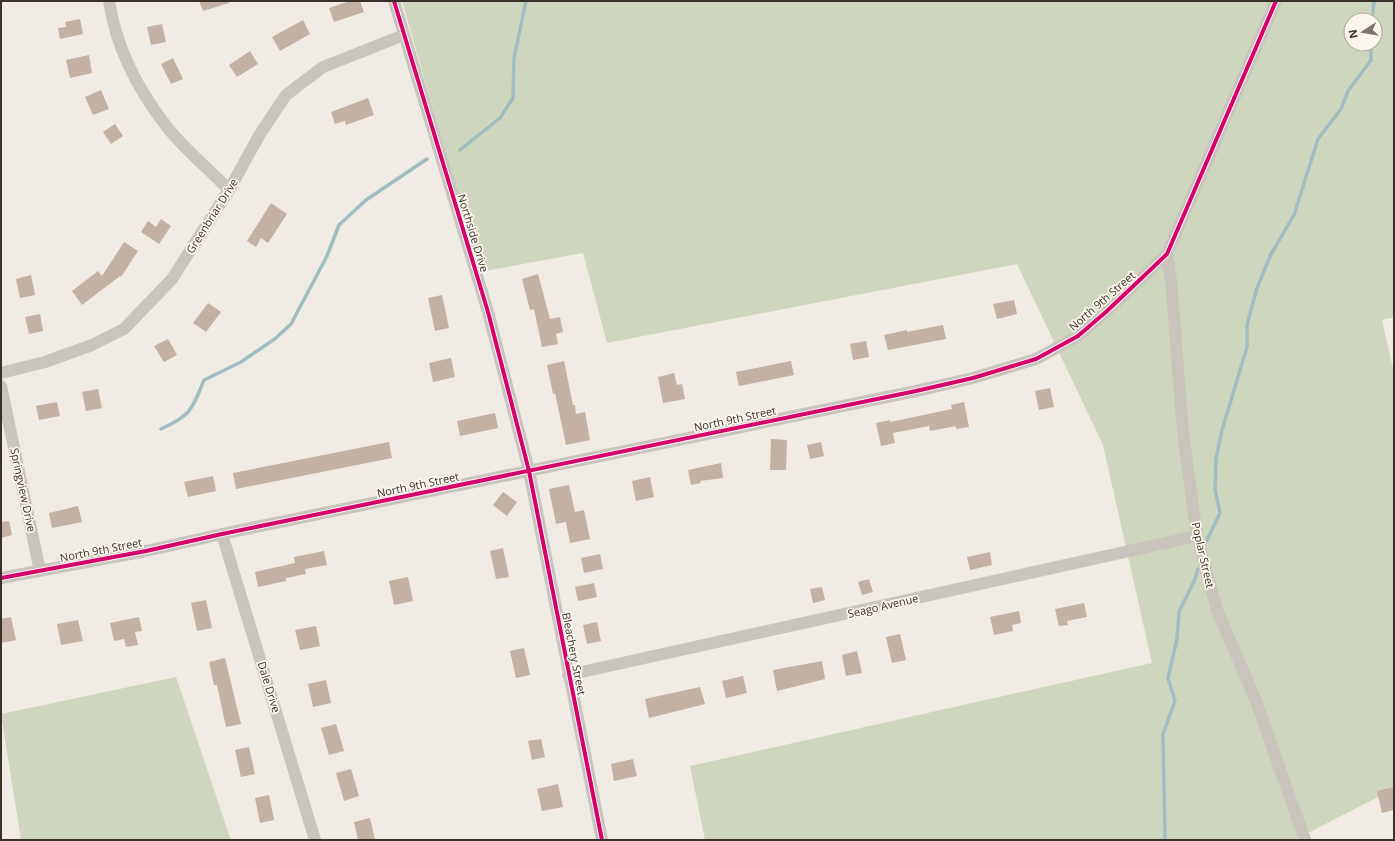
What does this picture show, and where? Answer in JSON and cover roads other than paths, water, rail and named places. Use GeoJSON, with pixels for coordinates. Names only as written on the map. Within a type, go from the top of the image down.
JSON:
{"type":"FeatureCollection","features":[{"type":"Feature","properties":{"kind":"street"},"geometry":{"type":"LineString","coordinates":[[109,1],[112,26],[135,81],[167,127],[229,190]]}},
{"type":"Feature","properties":{"kind":"street","name":"Northside Drive"},"geometry":{"type":"LineString","coordinates":[[394,1],[488,312],[529,471]]}},
{"type":"Feature","properties":{"kind":"street","name":"North 9th Street"},"geometry":{"type":"LineString","coordinates":[[1,578],[146,551],[966,380],[1036,359],[1078,336],[1107,311],[1167,254],[1276,1]]}},
{"type":"Feature","properties":{"kind":"street","name":"Greenbriar Drive"},"geometry":{"type":"LineString","coordinates":[[1,373],[45,362],[92,345],[124,329],[172,279],[229,190],[260,134],[286,95],[323,67],[404,35]]}},
{"type":"Feature","properties":{"kind":"street","name":"Poplar Street"},"geometry":{"type":"LineString","coordinates":[[1167,254],[1172,288],[1183,432],[1197,536],[1217,610],[1256,701],[1305,840]]}},
{"type":"Feature","properties":{"kind":"street","name":"Springview Drive"},"geometry":{"type":"LineString","coordinates":[[1,386],[40,571]]}},
{"type":"Feature","properties":{"kind":"street","name":"Bleachery Street"},"geometry":{"type":"LineString","coordinates":[[529,471],[568,676],[602,840]]}},
{"type":"Feature","properties":{"kind":"street","name":"Dale Drive"},"geometry":{"type":"LineString","coordinates":[[222,534],[315,840]]}},
{"type":"Feature","properties":{"kind":"street","name":"Seago Avenue"},"geometry":{"type":"LineString","coordinates":[[568,676],[1197,536]]}},
{"type":"Feature","properties":{"kind":"waterway"},"geometry":{"type":"LineString","coordinates":[[460,150],[500,118],[513,98],[514,58],[526,1]]}},
{"type":"Feature","properties":{"kind":"waterway"},"geometry":{"type":"LineString","coordinates":[[1373,12],[1374,1]]}},
{"type":"Feature","properties":{"kind":"waterway"},"geometry":{"type":"LineString","coordinates":[[1204,546],[1220,513],[1215,489],[1216,459],[1222,430],[1247,347],[1247,325],[1257,288],[1271,254],[1294,215],[1318,139],[1341,109],[1348,91],[1371,60],[1371,52]]}},
{"type":"Feature","properties":{"kind":"waterway"},"geometry":{"type":"LineString","coordinates":[[161,429],[179,420],[185,415],[193,405],[204,380],[241,362],[276,338],[291,324],[327,256],[339,225],[366,200],[427,159]]}},
{"type":"Feature","properties":{"kind":"waterway"},"geometry":{"type":"LineString","coordinates":[[1165,840],[1163,734],[1175,701],[1168,678],[1177,639],[1179,612],[1195,579],[1198,569]]}}]}
